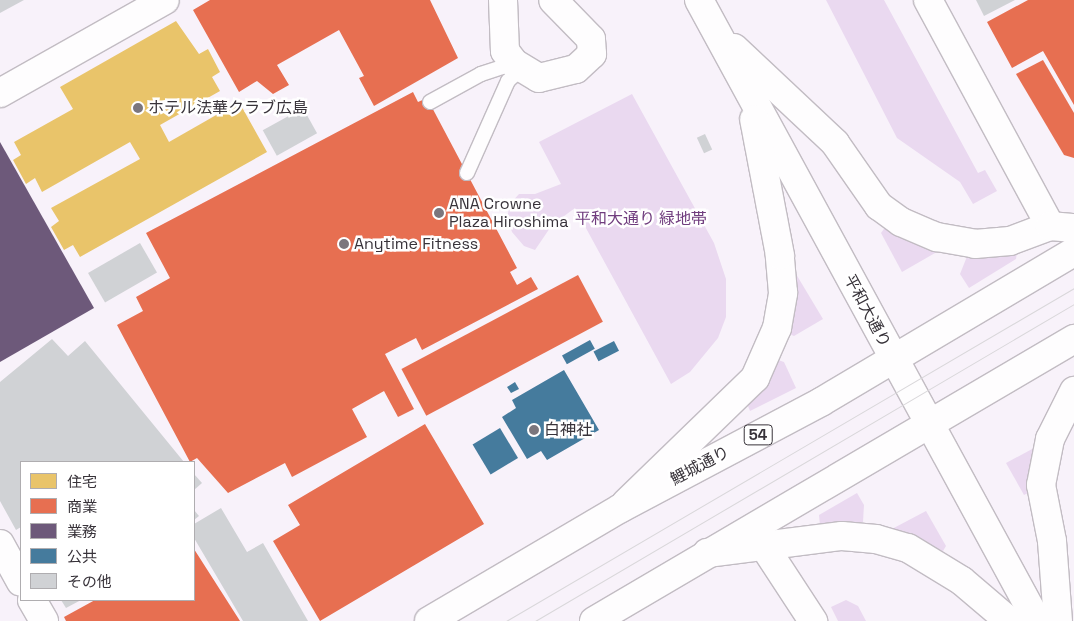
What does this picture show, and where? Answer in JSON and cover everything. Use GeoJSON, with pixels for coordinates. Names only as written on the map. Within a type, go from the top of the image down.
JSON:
{"type":"FeatureCollection","features":[{"type":"Feature","properties":{"kind":"main road"},"geometry":{"type":"LineString","coordinates":[[0,93],[165,0]]}},
{"type":"Feature","properties":{"kind":"main road"},"geometry":{"type":"LineString","coordinates":[[503,0],[501,34],[518,66],[539,78],[556,77],[587,63],[592,54],[590,39],[553,0]]}},
{"type":"Feature","properties":{"kind":"main road","name":"平和大通り"},"geometry":{"type":"LineString","coordinates":[[699,0],[893,360],[1037,621]]}},
{"type":"Feature","properties":{"kind":"main road"},"geometry":{"type":"LineString","coordinates":[[716,32],[834,143],[879,206],[901,222],[937,237],[975,244],[1010,242],[1062,227],[928,0]]}},
{"type":"Feature","properties":{"kind":"main road"},"geometry":{"type":"LineString","coordinates":[[621,508],[755,378],[777,328],[783,293],[780,255],[748,91]]}},
{"type":"Feature","properties":{"kind":"main road","name":"鯉城通り"},"geometry":{"type":"LineString","coordinates":[[429,621],[621,508],[893,360],[1074,252]]}},
{"type":"Feature","properties":{"kind":"main road"},"geometry":{"type":"LineString","coordinates":[[594,621],[1074,339]]}},
{"type":"Feature","properties":{"kind":"main road"},"geometry":{"type":"LineString","coordinates":[[1058,621],[1052,542],[1042,485],[1050,439],[1074,392]]}},
{"type":"Feature","properties":{"kind":"main road"},"geometry":{"type":"LineString","coordinates":[[707,553],[842,536],[908,548],[962,581],[1009,621]]}},
{"type":"Feature","properties":{"kind":"main road"},"geometry":{"type":"LineString","coordinates":[[0,544],[20,580]]}},
{"type":"Feature","properties":{"kind":"main road"},"geometry":{"type":"LineString","coordinates":[[764,546],[813,621]]}},
{"type":"Feature","properties":{"kind":"main road"},"geometry":{"type":"LineString","coordinates":[[33,601],[44,621]]}},
{"type":"Feature","properties":{"kind":"lane"},"geometry":{"type":"LineString","coordinates":[[430,102],[481,74],[518,66]]}},
{"type":"Feature","properties":{"kind":"lane"},"geometry":{"type":"LineString","coordinates":[[467,173],[508,82],[518,66]]}},
{"type":"Feature","properties":{"kind":"green space"},"geometry":{"type":"Polygon","coordinates":[[[826,0],[884,0],[978,173],[985,170],[997,191],[973,204],[960,182],[897,138],[826,0]]]}},
{"type":"Feature","properties":{"kind":"green space","name":"平和大通り 緑地帯"},"geometry":{"type":"Polygon","coordinates":[[[632,94],[714,243],[726,279],[726,317],[718,338],[690,372],[671,384],[575,208],[552,225],[535,250],[524,246],[512,232],[507,218],[510,204],[519,194],[535,194],[561,184],[539,142],[632,94]]]}},
{"type":"Feature","properties":{"kind":"green space"},"geometry":{"type":"Polygon","coordinates":[[[886,226],[942,249],[902,272],[881,233],[886,226]]]}},
{"type":"Feature","properties":{"kind":"green space"},"geometry":{"type":"Polygon","coordinates":[[[1017,253],[1016,259],[969,288],[960,274],[968,254],[1017,253]]]}},
{"type":"Feature","properties":{"kind":"green space"},"geometry":{"type":"Polygon","coordinates":[[[796,274],[823,319],[794,336],[787,333],[796,274]]]}},
{"type":"Feature","properties":{"kind":"green space"},"geometry":{"type":"Polygon","coordinates":[[[778,360],[784,362],[796,388],[750,411],[748,406],[778,360]]]}},
{"type":"Feature","properties":{"kind":"green space"},"geometry":{"type":"Polygon","coordinates":[[[1034,448],[1030,492],[1024,495],[1006,463],[1034,448]]]}},
{"type":"Feature","properties":{"kind":"green space"},"geometry":{"type":"Polygon","coordinates":[[[857,493],[864,505],[863,522],[820,525],[819,515],[857,493]]]}},
{"type":"Feature","properties":{"kind":"green space"},"geometry":{"type":"Polygon","coordinates":[[[926,511],[946,546],[943,551],[890,530],[926,511]]]}},
{"type":"Feature","properties":{"kind":"green space"},"geometry":{"type":"Polygon","coordinates":[[[846,600],[858,606],[866,621],[838,621],[831,607],[846,600]]]}},
{"type":"Feature","properties":{"kind":"building: 住宅"},"geometry":{"type":"Polygon","coordinates":[[[176,21],[199,54],[208,49],[220,72],[212,77],[220,91],[160,125],[169,142],[239,102],[267,152],[80,257],[73,245],[64,250],[51,227],[59,221],[51,208],[140,159],[130,142],[42,192],[35,178],[26,184],[13,160],[21,155],[14,142],[73,109],[60,87],[176,21]]]}},
{"type":"Feature","properties":{"kind":"building: 商業"},"geometry":{"type":"Polygon","coordinates":[[[210,0],[430,0],[458,58],[374,106],[359,78],[364,76],[339,30],[277,65],[289,85],[273,94],[257,81],[239,92],[193,10],[210,0]]]}},
{"type":"Feature","properties":{"kind":"building: 商業"},"geometry":{"type":"Polygon","coordinates":[[[1028,0],[1074,0],[1074,105],[1043,51],[1012,68],[987,22],[1028,0]]]}},
{"type":"Feature","properties":{"kind":"building: 商業"},"geometry":{"type":"Polygon","coordinates":[[[1043,60],[1074,113],[1074,158],[1064,155],[1016,74],[1043,60]]]}},
{"type":"Feature","properties":{"kind":"building: 商業"},"geometry":{"type":"Polygon","coordinates":[[[413,92],[418,102],[427,98],[517,268],[510,272],[517,285],[531,277],[538,289],[422,350],[416,338],[385,354],[414,409],[398,417],[384,391],[352,409],[367,437],[292,477],[285,463],[228,493],[197,458],[189,461],[117,325],[143,311],[136,297],[170,278],[146,233],[413,92]]]}},
{"type":"Feature","properties":{"kind":"building: 商業"},"geometry":{"type":"Polygon","coordinates":[[[578,275],[603,322],[426,416],[401,369],[578,275]]]}},
{"type":"Feature","properties":{"kind":"building: 商業"},"geometry":{"type":"Polygon","coordinates":[[[425,424],[484,524],[320,621],[273,541],[300,525],[288,505],[425,424]]]}},
{"type":"Feature","properties":{"kind":"building: 商業"},"geometry":{"type":"Polygon","coordinates":[[[195,551],[240,621],[66,621],[64,617],[93,601],[195,601],[195,551]]]}},
{"type":"Feature","properties":{"kind":"building: 業務"},"geometry":{"type":"Polygon","coordinates":[[[0,142],[94,308],[0,362],[0,142]]]}},
{"type":"Feature","properties":{"kind":"building: 公共"},"geometry":{"type":"Polygon","coordinates":[[[590,340],[595,349],[567,364],[562,356],[590,340]]]}},
{"type":"Feature","properties":{"kind":"building: 公共"},"geometry":{"type":"Polygon","coordinates":[[[614,341],[619,351],[599,361],[594,351],[614,341]]]}},
{"type":"Feature","properties":{"kind":"building: 公共"},"geometry":{"type":"Polygon","coordinates":[[[564,370],[599,430],[547,460],[541,451],[527,459],[502,417],[516,408],[512,400],[564,370]]]}},
{"type":"Feature","properties":{"kind":"building: 公共"},"geometry":{"type":"Polygon","coordinates":[[[515,382],[519,389],[511,393],[507,387],[515,382]]]}},
{"type":"Feature","properties":{"kind":"building: 公共"},"geometry":{"type":"Polygon","coordinates":[[[500,428],[518,458],[491,474],[473,444],[500,428]]]}},
{"type":"Feature","properties":{"kind":"building: その他"},"geometry":{"type":"Polygon","coordinates":[[[0,0],[24,0],[0,13],[0,0]]]}},
{"type":"Feature","properties":{"kind":"building: その他"},"geometry":{"type":"Polygon","coordinates":[[[976,0],[1015,0],[984,16],[976,0]]]}},
{"type":"Feature","properties":{"kind":"building: その他"},"geometry":{"type":"Polygon","coordinates":[[[303,108],[317,133],[277,156],[263,130],[303,108]]]}},
{"type":"Feature","properties":{"kind":"building: その他"},"geometry":{"type":"Polygon","coordinates":[[[705,134],[712,149],[704,153],[697,138],[705,134]]]}},
{"type":"Feature","properties":{"kind":"building: その他"},"geometry":{"type":"Polygon","coordinates":[[[140,243],[157,272],[105,302],[88,273],[140,243]]]}},
{"type":"Feature","properties":{"kind":"building: その他"},"geometry":{"type":"Polygon","coordinates":[[[52,339],[68,356],[85,341],[183,461],[20,461],[20,528],[16,530],[0,501],[0,382],[52,339]]]}},
{"type":"Feature","properties":{"kind":"building: その他"},"geometry":{"type":"Polygon","coordinates":[[[195,475],[202,483],[195,489],[195,475]]]}},
{"type":"Feature","properties":{"kind":"building: その他"},"geometry":{"type":"Polygon","coordinates":[[[221,508],[247,552],[263,543],[308,621],[243,621],[195,540],[195,523],[221,508]]]}},
{"type":"Feature","properties":{"kind":"building: その他"},"geometry":{"type":"Polygon","coordinates":[[[195,511],[199,516],[195,519],[195,511]]]}},
{"type":"Feature","properties":{"kind":"building: その他"},"geometry":{"type":"Polygon","coordinates":[[[62,601],[79,601],[66,608],[62,601]]]}},
{"type":"Feature","properties":{"kind":"tram line"},"geometry":{"type":"LineString","coordinates":[[506,621],[1074,288]]}},
{"type":"Feature","properties":{"kind":"tram line"},"geometry":{"type":"LineString","coordinates":[[535,621],[1074,304]]}},
{"type":"Feature","properties":{"kind":"place","name":"ホテル法華クラブ広島"},"geometry":{"type":"Point","coordinates":[138,108]}},
{"type":"Feature","properties":{"kind":"place","name":"ANA Crowne Plaza Hiroshima"},"geometry":{"type":"Point","coordinates":[439,213]}},
{"type":"Feature","properties":{"kind":"place","name":"Anytime Fitness"},"geometry":{"type":"Point","coordinates":[344,244]}},
{"type":"Feature","properties":{"kind":"place","name":"白神社"},"geometry":{"type":"Point","coordinates":[534,430]}}]}
